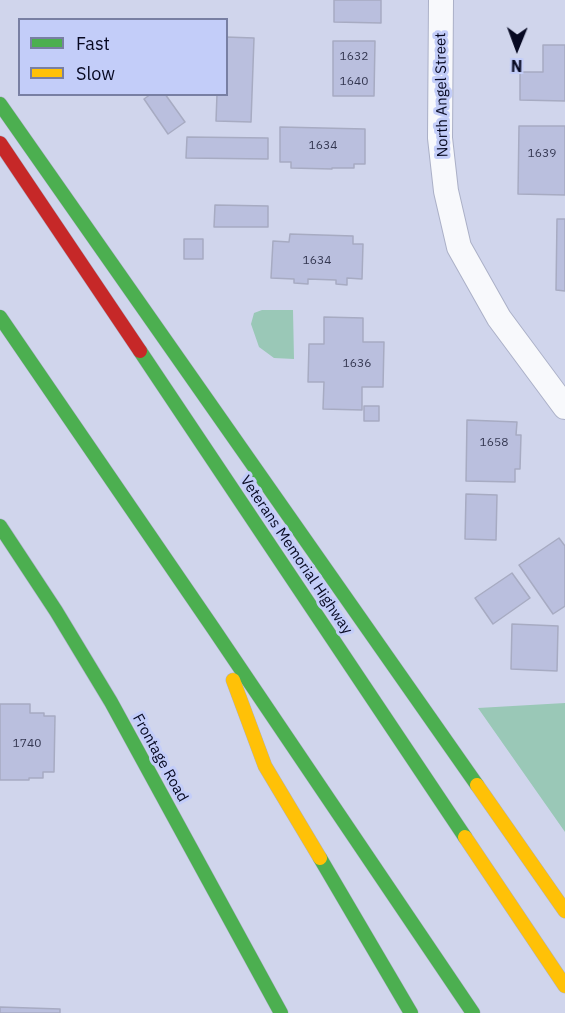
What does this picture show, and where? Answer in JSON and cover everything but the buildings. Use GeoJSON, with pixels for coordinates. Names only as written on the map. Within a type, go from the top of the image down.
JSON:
{"type":"FeatureCollection","features":[{"type":"Feature","properties":{"kind":"main road"},"geometry":{"type":"LineString","coordinates":[[0,104],[565,911]]}},
{"type":"Feature","properties":{"kind":"main road","name":"Veterans Memorial Highway"},"geometry":{"type":"LineString","coordinates":[[0,143],[565,986]]}},
{"type":"Feature","properties":{"kind":"main road"},"geometry":{"type":"LineString","coordinates":[[0,318],[474,1013]]}},
{"type":"Feature","properties":{"kind":"main road","name":"Frontage Road"},"geometry":{"type":"LineString","coordinates":[[0,526],[85,658],[281,1013]]}},
{"type":"Feature","properties":{"kind":"main road"},"geometry":{"type":"LineString","coordinates":[[213,628],[265,766],[411,1013]]}},
{"type":"Feature","properties":{"kind":"street","name":"North Angel Street"},"geometry":{"type":"LineString","coordinates":[[441,0],[440,138],[446,190],[459,247],[499,318],[557,381],[565,407]]}},
{"type":"Feature","properties":{"kind":"green space"},"geometry":{"type":"Polygon","coordinates":[[[262,310],[293,310],[294,359],[274,358],[259,347],[251,324],[254,313],[262,310]]]}},
{"type":"Feature","properties":{"kind":"green space"},"geometry":{"type":"Polygon","coordinates":[[[565,703],[565,832],[478,708],[565,703]]]}},
{"type":"Feature","properties":{"kind":"traffic: fast"},"geometry":{"type":"LineString","coordinates":[[0,104],[477,785]]}},
{"type":"Feature","properties":{"kind":"traffic: fast"},"geometry":{"type":"LineString","coordinates":[[0,317],[473,1013]]}},
{"type":"Feature","properties":{"kind":"traffic: fast"},"geometry":{"type":"LineString","coordinates":[[140,351],[465,837]]}},
{"type":"Feature","properties":{"kind":"traffic: fast"},"geometry":{"type":"LineString","coordinates":[[0,526],[56,611],[111,702],[281,1013]]}},
{"type":"Feature","properties":{"kind":"traffic: fast"},"geometry":{"type":"LineString","coordinates":[[320,858],[411,1013]]}},
{"type":"Feature","properties":{"kind":"traffic: slow"},"geometry":{"type":"LineString","coordinates":[[233,680],[265,766],[320,858]]}},
{"type":"Feature","properties":{"kind":"traffic: slow"},"geometry":{"type":"LineString","coordinates":[[477,785],[565,911]]}},
{"type":"Feature","properties":{"kind":"traffic: slow"},"geometry":{"type":"LineString","coordinates":[[465,837],[565,986]]}},
{"type":"Feature","properties":{"kind":"traffic: jam"},"geometry":{"type":"LineString","coordinates":[[0,143],[140,351]]}}]}
